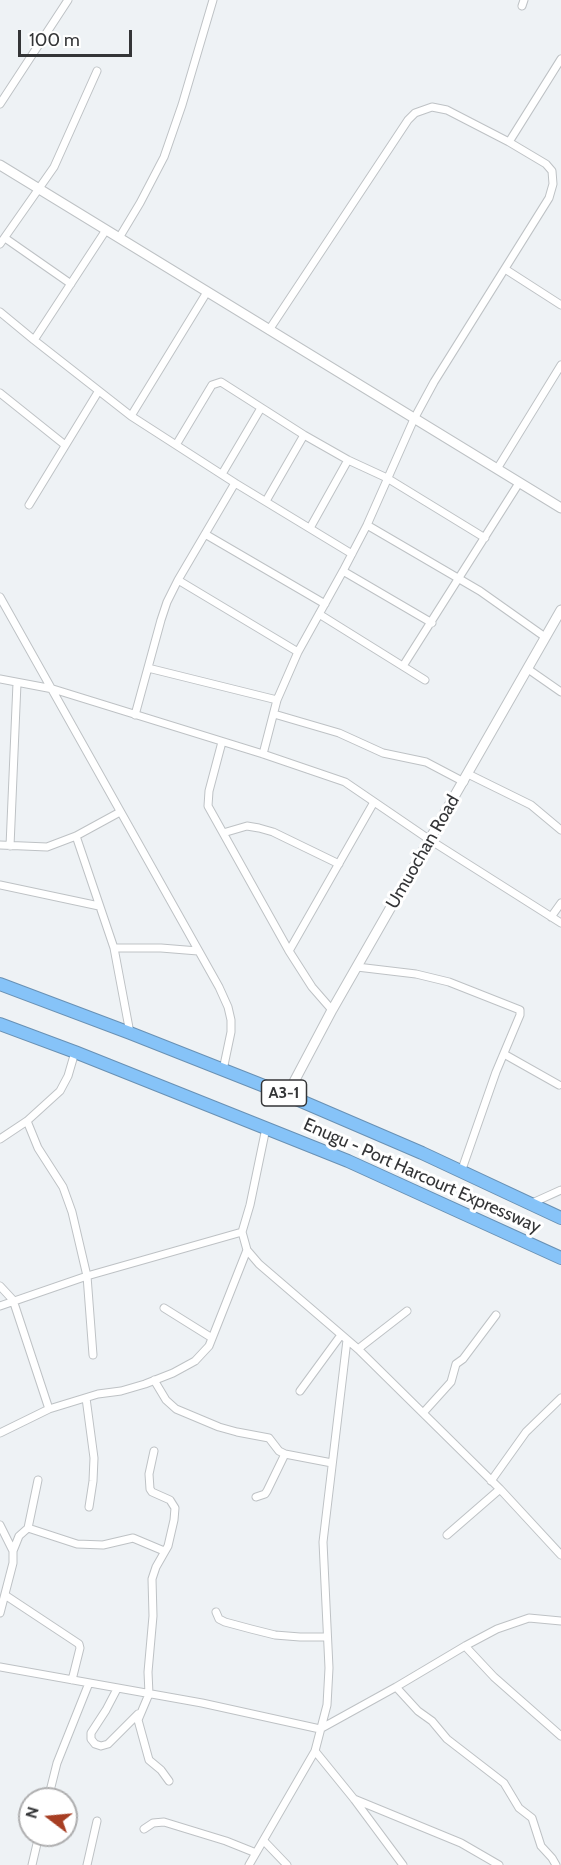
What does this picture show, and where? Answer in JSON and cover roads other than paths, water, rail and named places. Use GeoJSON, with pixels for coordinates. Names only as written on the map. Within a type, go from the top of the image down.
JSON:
{"type":"FeatureCollection","features":[{"type":"Feature","properties":{"kind":"highway","name":"Enugu - Port Harcourt Expressway"},"geometry":{"type":"LineString","coordinates":[[0,984],[287,1095],[561,1218]]}},
{"type":"Feature","properties":{"kind":"highway","name":"Enugu - Port Harcourt Expressway"},"geometry":{"type":"LineString","coordinates":[[0,1024],[348,1161],[561,1258]]}},
{"type":"Feature","properties":{"kind":"main road"},"geometry":{"type":"LineString","coordinates":[[1,167],[561,508]]}},
{"type":"Feature","properties":{"kind":"main road","name":"Umuochan Road"},"geometry":{"type":"LineString","coordinates":[[287,1095],[332,1010],[561,610]]}},
{"type":"Feature","properties":{"kind":"street"},"geometry":{"type":"LineString","coordinates":[[0,104],[68,0]]}},
{"type":"Feature","properties":{"kind":"street"},"geometry":{"type":"LineString","coordinates":[[119,238],[164,157],[213,0]]}},
{"type":"Feature","properties":{"kind":"street"},"geometry":{"type":"LineString","coordinates":[[509,142],[561,59]]}},
{"type":"Feature","properties":{"kind":"street"},"geometry":{"type":"LineString","coordinates":[[71,284],[2,241],[46,181],[61,155],[97,71]]}},
{"type":"Feature","properties":{"kind":"street"},"geometry":{"type":"LineString","coordinates":[[263,754],[278,700],[297,652],[367,525],[414,418],[549,198],[554,177],[552,171],[546,164],[509,142],[447,110],[432,107],[415,112],[269,330]]}},
{"type":"Feature","properties":{"kind":"street"},"geometry":{"type":"LineString","coordinates":[[34,340],[106,230]]}},
{"type":"Feature","properties":{"kind":"street"},"geometry":{"type":"LineString","coordinates":[[505,269],[561,305]]}},
{"type":"Feature","properties":{"kind":"street"},"geometry":{"type":"LineString","coordinates":[[131,416],[207,291]]}},
{"type":"Feature","properties":{"kind":"street"},"geometry":{"type":"LineString","coordinates":[[0,312],[131,416],[352,554]]}},
{"type":"Feature","properties":{"kind":"street"},"geometry":{"type":"LineString","coordinates":[[497,469],[561,365]]}},
{"type":"Feature","properties":{"kind":"street"},"geometry":{"type":"LineString","coordinates":[[176,445],[212,385],[216,383],[227,385],[304,435],[348,460],[387,478],[485,538]]}},
{"type":"Feature","properties":{"kind":"street"},"geometry":{"type":"LineString","coordinates":[[29,505],[98,392]]}},
{"type":"Feature","properties":{"kind":"street"},"geometry":{"type":"LineString","coordinates":[[0,393],[65,445]]}},
{"type":"Feature","properties":{"kind":"street"},"geometry":{"type":"LineString","coordinates":[[222,474],[261,408]]}},
{"type":"Feature","properties":{"kind":"street"},"geometry":{"type":"LineString","coordinates":[[266,501],[304,435]]}},
{"type":"Feature","properties":{"kind":"street"},"geometry":{"type":"LineString","coordinates":[[310,528],[348,460]]}},
{"type":"Feature","properties":{"kind":"street"},"geometry":{"type":"LineString","coordinates":[[135,715],[161,620],[177,580],[235,483]]}},
{"type":"Feature","properties":{"kind":"street"},"geometry":{"type":"LineString","coordinates":[[403,666],[519,483]]}},
{"type":"Feature","properties":{"kind":"street"},"geometry":{"type":"LineString","coordinates":[[367,525],[460,578],[545,637]]}},
{"type":"Feature","properties":{"kind":"street"},"geometry":{"type":"LineString","coordinates":[[205,534],[325,604]]}},
{"type":"Feature","properties":{"kind":"street"},"geometry":{"type":"LineString","coordinates":[[343,571],[432,623]]}},
{"type":"Feature","properties":{"kind":"street"},"geometry":{"type":"LineString","coordinates":[[177,580],[297,652]]}},
{"type":"Feature","properties":{"kind":"street"},"geometry":{"type":"LineString","coordinates":[[0,597],[219,987],[230,1013],[231,1032],[223,1070]]}},
{"type":"Feature","properties":{"kind":"street"},"geometry":{"type":"LineString","coordinates":[[319,614],[425,680]]}},
{"type":"Feature","properties":{"kind":"street"},"geometry":{"type":"LineString","coordinates":[[148,669],[278,700]]}},
{"type":"Feature","properties":{"kind":"street"},"geometry":{"type":"LineString","coordinates":[[528,669],[561,692]]}},
{"type":"Feature","properties":{"kind":"street"},"geometry":{"type":"LineString","coordinates":[[0,679],[53,689],[345,782],[430,840],[561,923]]}},
{"type":"Feature","properties":{"kind":"street"},"geometry":{"type":"LineString","coordinates":[[10,846],[17,683]]}},
{"type":"Feature","properties":{"kind":"street"},"geometry":{"type":"LineString","coordinates":[[274,714],[339,733],[383,753],[426,762],[466,778],[531,806],[561,830]]}},
{"type":"Feature","properties":{"kind":"street"},"geometry":{"type":"LineString","coordinates":[[222,742],[207,798],[208,806],[290,951],[312,987],[332,1010]]}},
{"type":"Feature","properties":{"kind":"street"},"geometry":{"type":"LineString","coordinates":[[290,951],[374,802]]}},
{"type":"Feature","properties":{"kind":"street"},"geometry":{"type":"LineString","coordinates":[[0,845],[47,846],[76,836],[120,812]]}},
{"type":"Feature","properties":{"kind":"street"},"geometry":{"type":"LineString","coordinates":[[223,832],[247,826],[259,828],[273,832],[339,864]]}},
{"type":"Feature","properties":{"kind":"street"},"geometry":{"type":"LineString","coordinates":[[76,836],[114,948],[130,1033]]}},
{"type":"Feature","properties":{"kind":"street"},"geometry":{"type":"LineString","coordinates":[[0,885],[99,906]]}},
{"type":"Feature","properties":{"kind":"street"},"geometry":{"type":"LineString","coordinates":[[551,917],[561,903]]}},
{"type":"Feature","properties":{"kind":"street"},"geometry":{"type":"LineString","coordinates":[[114,948],[198,951]]}},
{"type":"Feature","properties":{"kind":"street"},"geometry":{"type":"LineString","coordinates":[[357,967],[416,974],[450,982],[520,1010],[461,1172]]}},
{"type":"Feature","properties":{"kind":"street"},"geometry":{"type":"LineString","coordinates":[[0,1139],[27,1122],[60,1091],[68,1076],[75,1052]]}},
{"type":"Feature","properties":{"kind":"street"},"geometry":{"type":"LineString","coordinates":[[504,1054],[559,1085]]}},
{"type":"Feature","properties":{"kind":"street"},"geometry":{"type":"LineString","coordinates":[[27,1122],[38,1148],[63,1187],[72,1212],[87,1276],[93,1355]]}},
{"type":"Feature","properties":{"kind":"street"},"geometry":{"type":"LineString","coordinates":[[266,1128],[242,1232],[247,1250],[259,1264],[357,1349],[423,1413],[500,1489],[561,1555]]}},
{"type":"Feature","properties":{"kind":"street"},"geometry":{"type":"LineString","coordinates":[[530,1204],[561,1190]]}},
{"type":"Feature","properties":{"kind":"street"},"geometry":{"type":"LineString","coordinates":[[0,1306],[87,1276],[242,1232]]}},
{"type":"Feature","properties":{"kind":"street"},"geometry":{"type":"LineString","coordinates":[[0,1433],[49,1409],[98,1394],[121,1391],[154,1380],[195,1361],[203,1354],[212,1338],[247,1250]]}},
{"type":"Feature","properties":{"kind":"street"},"geometry":{"type":"LineString","coordinates":[[0,1286],[14,1300],[49,1409]]}},
{"type":"Feature","properties":{"kind":"street"},"geometry":{"type":"LineString","coordinates":[[164,1308],[212,1338]]}},
{"type":"Feature","properties":{"kind":"street"},"geometry":{"type":"LineString","coordinates":[[357,1349],[407,1311]]}},
{"type":"Feature","properties":{"kind":"street"},"geometry":{"type":"LineString","coordinates":[[423,1413],[451,1382],[456,1364],[463,1359],[496,1315]]}},
{"type":"Feature","properties":{"kind":"street"},"geometry":{"type":"LineString","coordinates":[[300,1391],[344,1338]]}},
{"type":"Feature","properties":{"kind":"street"},"geometry":{"type":"LineString","coordinates":[[249,1865],[315,1751],[327,1705],[328,1668],[323,1542],[344,1338]]}},
{"type":"Feature","properties":{"kind":"street"},"geometry":{"type":"LineString","coordinates":[[154,1380],[166,1400],[176,1409],[219,1427],[269,1438],[279,1451],[285,1454],[332,1463]]}},
{"type":"Feature","properties":{"kind":"street"},"geometry":{"type":"LineString","coordinates":[[86,1398],[94,1458],[89,1507]]}},
{"type":"Feature","properties":{"kind":"street"},"geometry":{"type":"LineString","coordinates":[[491,1481],[526,1432],[561,1398]]}},
{"type":"Feature","properties":{"kind":"street"},"geometry":{"type":"LineString","coordinates":[[154,1450],[148,1474],[150,1489],[170,1500],[175,1508],[168,1546],[152,1579],[153,1616],[148,1672],[149,1694],[139,1716],[138,1724],[149,1760],[169,1781]]}},
{"type":"Feature","properties":{"kind":"street"},"geometry":{"type":"LineString","coordinates":[[256,1497],[265,1494],[285,1454]]}},
{"type":"Feature","properties":{"kind":"street"},"geometry":{"type":"LineString","coordinates":[[0,1613],[13,1563],[13,1551],[19,1536],[28,1528],[38,1480]]}},
{"type":"Feature","properties":{"kind":"street"},"geometry":{"type":"LineString","coordinates":[[447,1535],[500,1489]]}},
{"type":"Feature","properties":{"kind":"street"},"geometry":{"type":"LineString","coordinates":[[0,1525],[13,1551]]}},
{"type":"Feature","properties":{"kind":"street"},"geometry":{"type":"LineString","coordinates":[[28,1528],[76,1544],[103,1545],[133,1538],[164,1551]]}},
{"type":"Feature","properties":{"kind":"street"},"geometry":{"type":"LineString","coordinates":[[4,1534],[19,1536]]}},
{"type":"Feature","properties":{"kind":"street"},"geometry":{"type":"LineString","coordinates":[[4,1591],[79,1644],[72,1680]]}},
{"type":"Feature","properties":{"kind":"street"},"geometry":{"type":"LineString","coordinates":[[216,1612],[219,1619],[225,1622],[275,1635],[327,1636]]}},
{"type":"Feature","properties":{"kind":"street"},"geometry":{"type":"LineString","coordinates":[[0,1667],[202,1703],[320,1729],[497,1629],[529,1618],[561,1621]]}},
{"type":"Feature","properties":{"kind":"street"},"geometry":{"type":"LineString","coordinates":[[465,1646],[494,1677],[561,1736]]}},
{"type":"Feature","properties":{"kind":"street"},"geometry":{"type":"LineString","coordinates":[[51,1787],[57,1763],[89,1683]]}},
{"type":"Feature","properties":{"kind":"street"},"geometry":{"type":"LineString","coordinates":[[396,1687],[447,1738],[504,1783],[519,1808],[534,1821],[541,1846],[556,1865]]}},
{"type":"Feature","properties":{"kind":"street"},"geometry":{"type":"LineString","coordinates":[[117,1689],[91,1733],[91,1739],[95,1744],[101,1746],[108,1744],[142,1709]]}},
{"type":"Feature","properties":{"kind":"street"},"geometry":{"type":"LineString","coordinates":[[315,1751],[403,1865]]}},
{"type":"Feature","properties":{"kind":"street"},"geometry":{"type":"LineString","coordinates":[[354,1799],[461,1844],[499,1865]]}},
{"type":"Feature","properties":{"kind":"street"},"geometry":{"type":"LineString","coordinates":[[87,1865],[97,1821]]}},
{"type":"Feature","properties":{"kind":"street"},"geometry":{"type":"LineString","coordinates":[[144,1829],[153,1823],[164,1822],[256,1853]]}},
{"type":"Feature","properties":{"kind":"street"},"geometry":{"type":"LineString","coordinates":[[264,1841],[287,1865]]}},
{"type":"Feature","properties":{"kind":"street"},"geometry":{"type":"LineString","coordinates":[[32,1865],[36,1847]]}}]}
